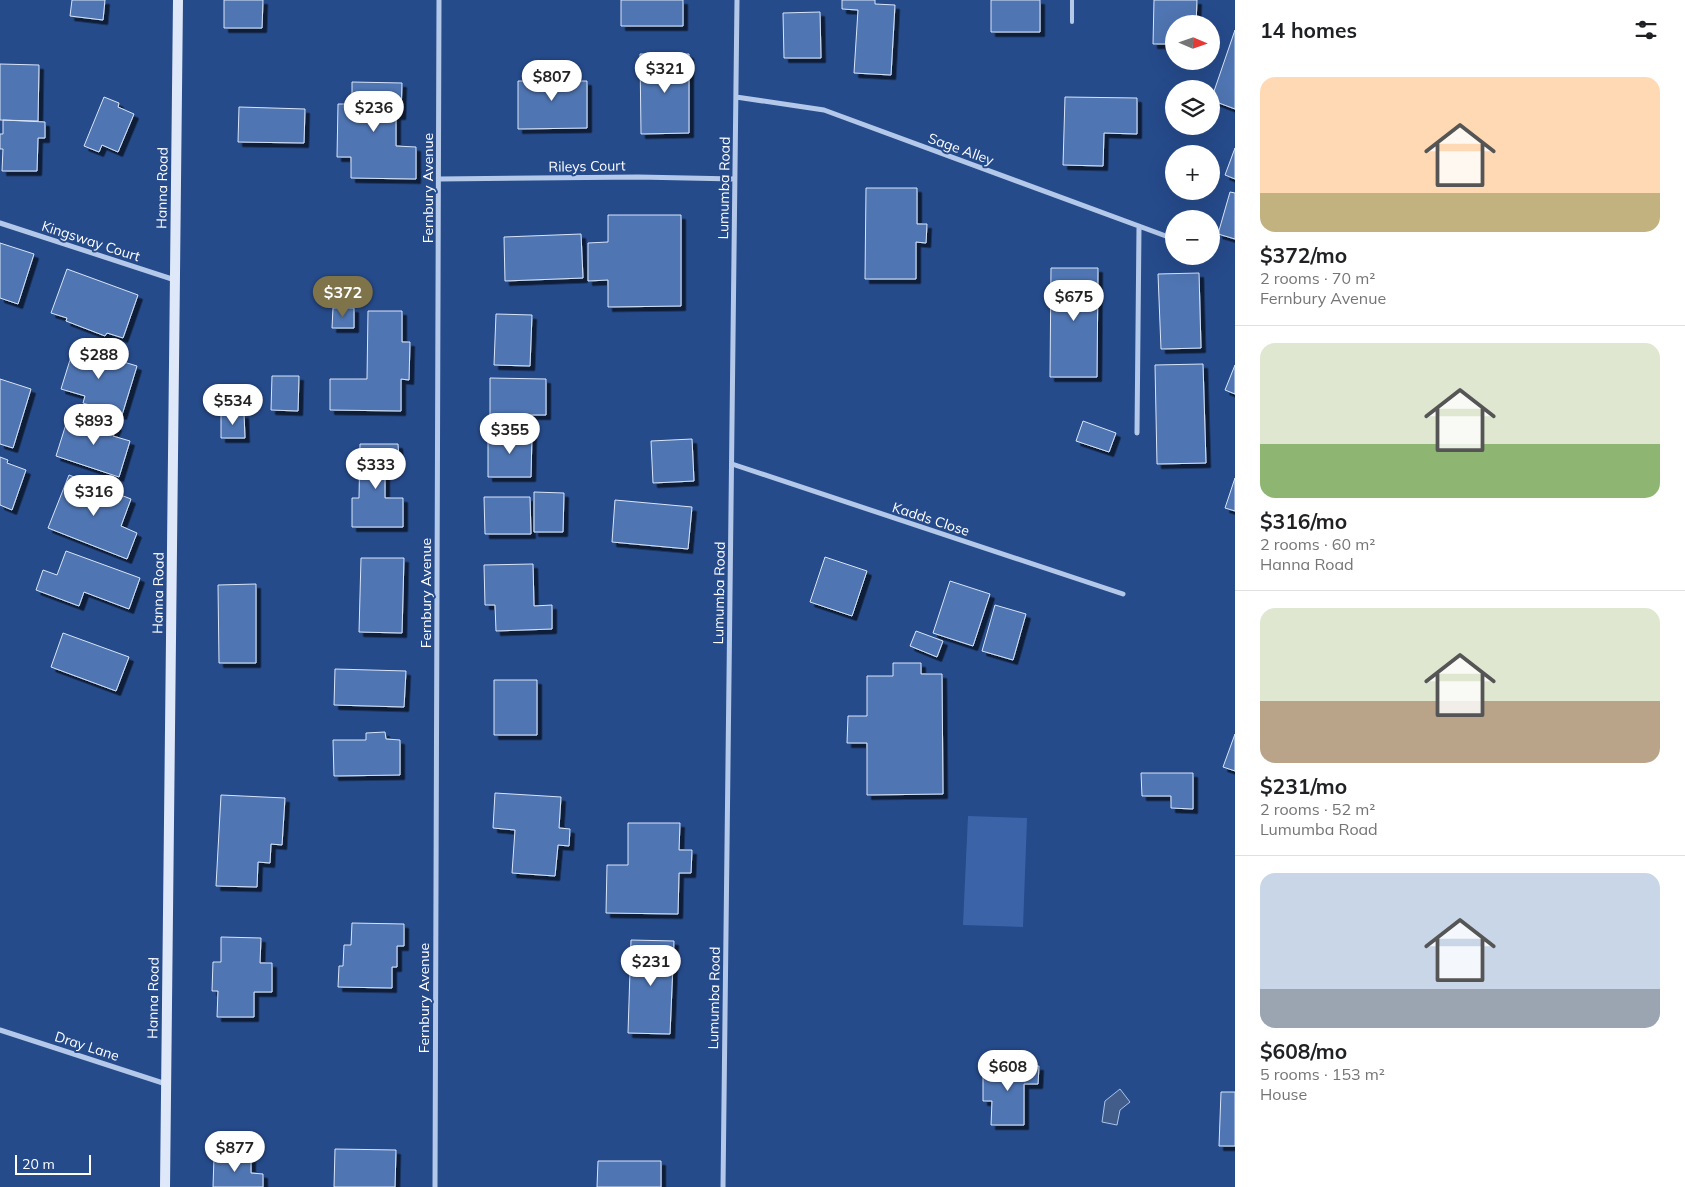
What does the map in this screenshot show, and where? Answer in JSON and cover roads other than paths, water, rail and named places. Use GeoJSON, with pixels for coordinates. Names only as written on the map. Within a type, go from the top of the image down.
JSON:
{"type":"FeatureCollection","features":[{"type":"Feature","properties":{"kind":"street","name":"Hanna Road"},"geometry":{"type":"LineString","coordinates":[[165,1187],[178,0]]}},
{"type":"Feature","properties":{"kind":"street","name":"Fernbury Avenue"},"geometry":{"type":"LineString","coordinates":[[435,1187],[440,0]]}},
{"type":"Feature","properties":{"kind":"street","name":"Lumumba Road"},"geometry":{"type":"LineString","coordinates":[[723,1187],[738,0]]}},
{"type":"Feature","properties":{"kind":"street","name":"Sage Alley"},"geometry":{"type":"LineString","coordinates":[[736,97],[824,110],[1165,236]]}},
{"type":"Feature","properties":{"kind":"street","name":"Rileys Court"},"geometry":{"type":"LineString","coordinates":[[439,179],[735,178]]}},
{"type":"Feature","properties":{"kind":"street","name":"Kingsway Court"},"geometry":{"type":"LineString","coordinates":[[0,223],[175,280]]}},
{"type":"Feature","properties":{"kind":"street"},"geometry":{"type":"LineString","coordinates":[[1137,433],[1139,227]]}},
{"type":"Feature","properties":{"kind":"street","name":"Kadds Close"},"geometry":{"type":"LineString","coordinates":[[732,464],[1123,594]]}},
{"type":"Feature","properties":{"kind":"street","name":"Dray Lane"},"geometry":{"type":"LineString","coordinates":[[0,1030],[166,1084]]}},
{"type":"Feature","properties":{"kind":"lane"},"geometry":{"type":"LineString","coordinates":[[1072,0],[1072,22]]}}]}
